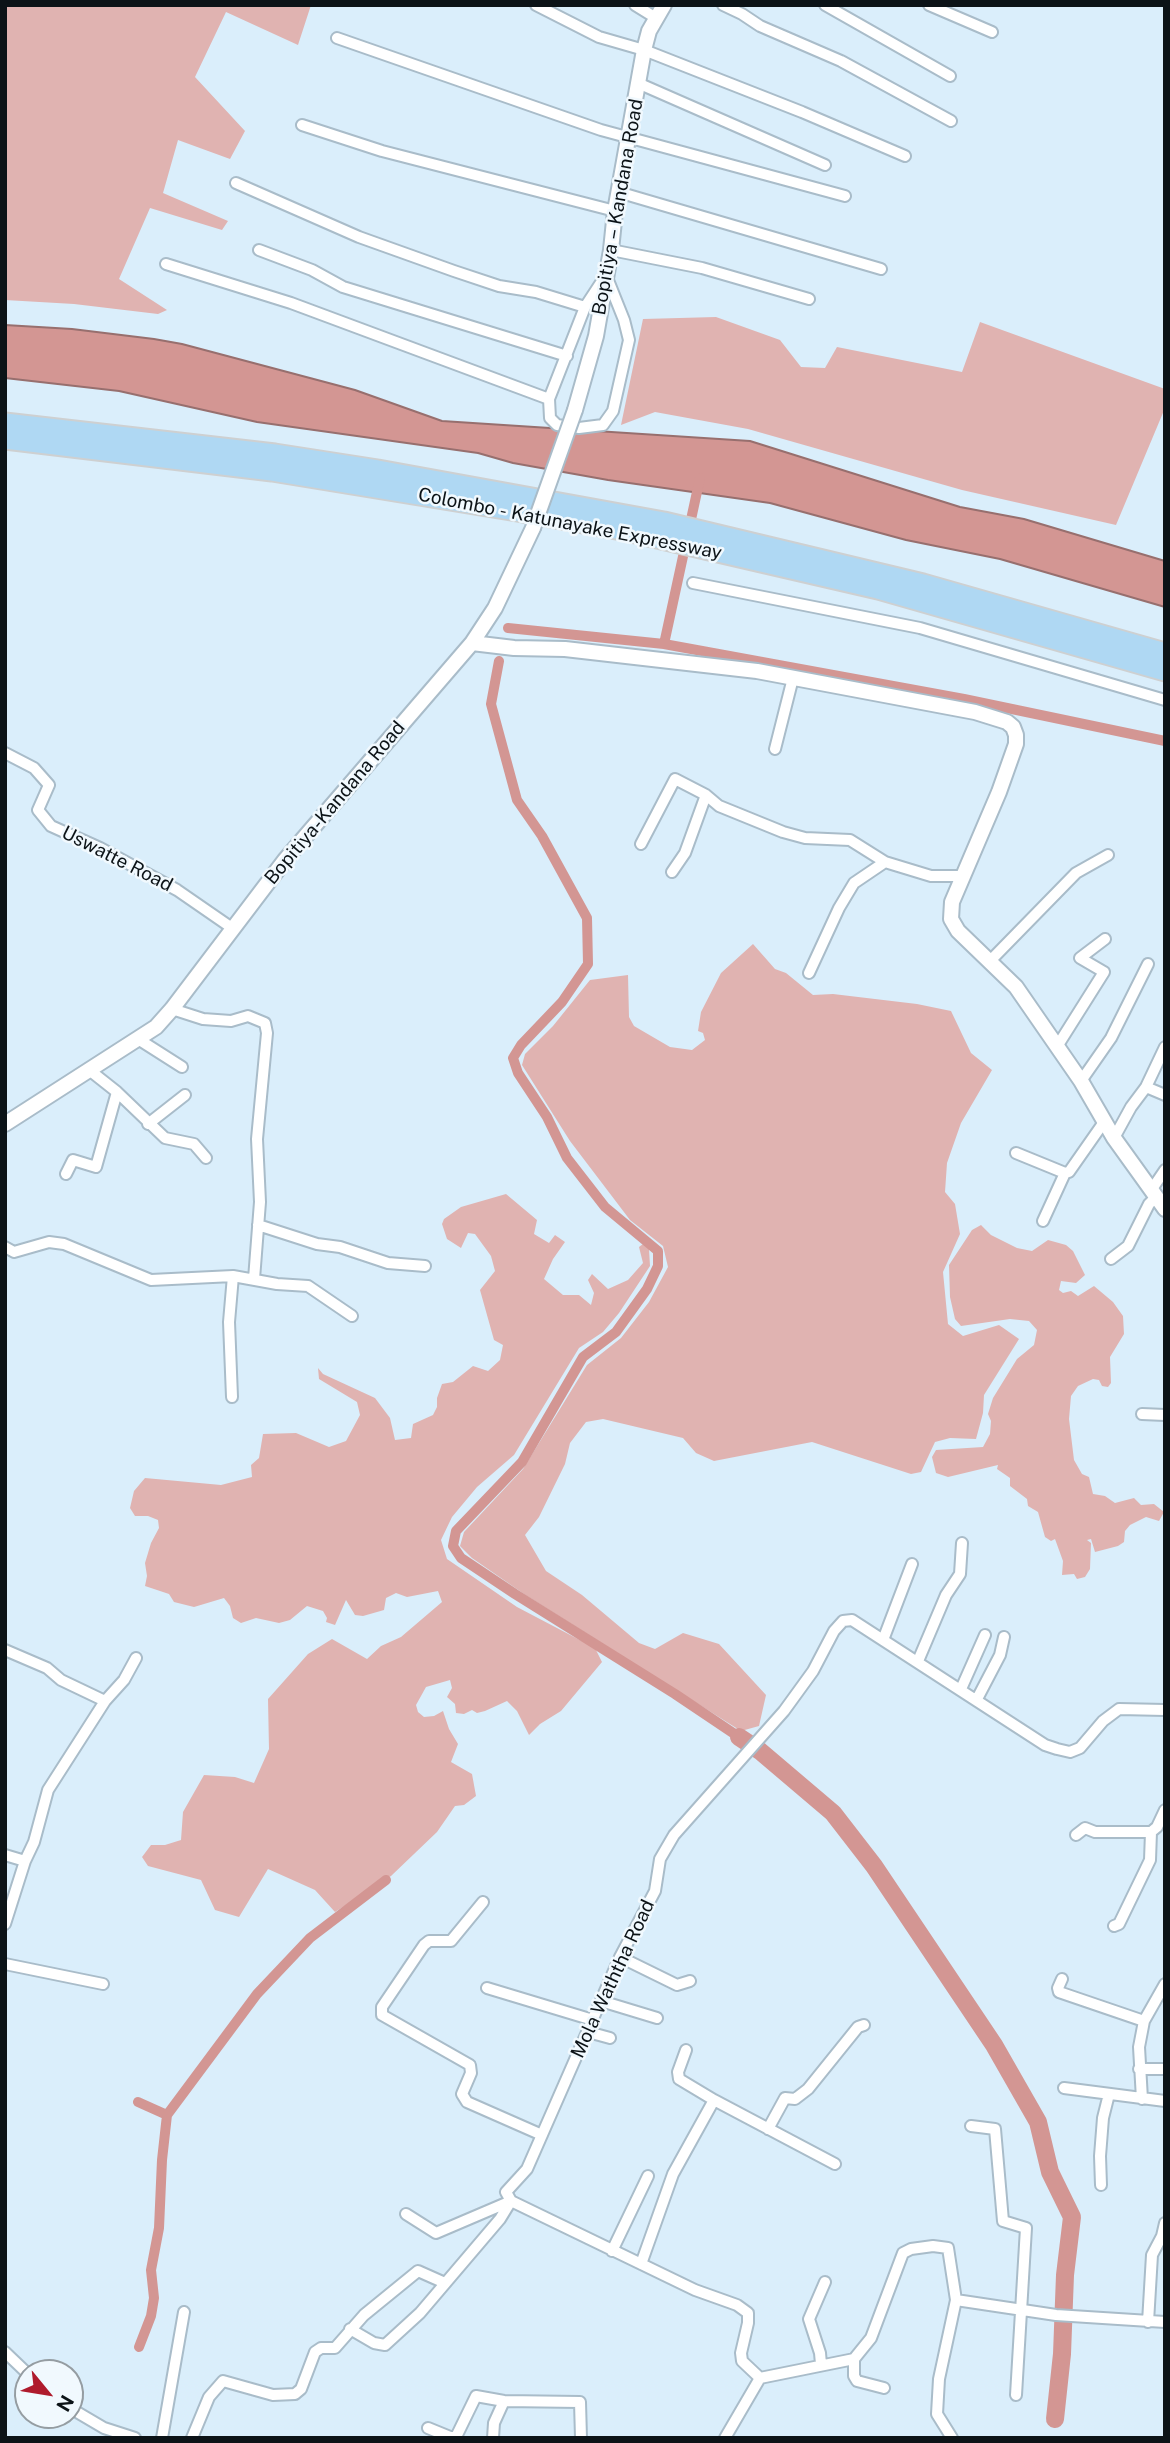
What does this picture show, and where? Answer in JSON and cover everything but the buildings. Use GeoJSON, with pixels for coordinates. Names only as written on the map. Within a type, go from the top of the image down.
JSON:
{"type":"FeatureCollection","features":[{"type":"Feature","properties":{"kind":"highway","name":"Colombo - Katunayake Expressway"},"geometry":{"type":"LineString","coordinates":[[5,423],[234,449],[379,470],[578,505],[1165,671]]}},
{"type":"Feature","properties":{"kind":"highway","name":"Colombo - Katunayake Expressway"},"geometry":{"type":"LineString","coordinates":[[5,439],[272,471],[687,536],[923,584],[1165,653]]}},
{"type":"Feature","properties":{"kind":"street"},"geometry":{"type":"LineString","coordinates":[[536,5],[599,37],[644,50],[905,156]]}},
{"type":"Feature","properties":{"kind":"street"},"geometry":{"type":"LineString","coordinates":[[635,5],[660,12]]}},
{"type":"Feature","properties":{"kind":"street"},"geometry":{"type":"LineString","coordinates":[[723,5],[760,26],[841,61],[951,121]]}},
{"type":"Feature","properties":{"kind":"street"},"geometry":{"type":"LineString","coordinates":[[825,5],[950,76]]}},
{"type":"Feature","properties":{"kind":"street"},"geometry":{"type":"LineString","coordinates":[[929,5],[992,32]]}},
{"type":"Feature","properties":{"kind":"street","name":"Bopitiya – Kandana Road"},"geometry":{"type":"LineString","coordinates":[[575,410],[596,336],[618,192],[640,84],[644,50],[649,31],[660,12]]}},
{"type":"Feature","properties":{"kind":"street"},"geometry":{"type":"LineString","coordinates":[[337,38],[601,130],[845,196]]}},
{"type":"Feature","properties":{"kind":"street"},"geometry":{"type":"LineString","coordinates":[[640,84],[825,165]]}},
{"type":"Feature","properties":{"kind":"street"},"geometry":{"type":"LineString","coordinates":[[302,125],[382,150],[615,211]]}},
{"type":"Feature","properties":{"kind":"street"},"geometry":{"type":"LineString","coordinates":[[236,183],[359,237],[454,271],[499,286],[536,292],[585,307]]}},
{"type":"Feature","properties":{"kind":"street"},"geometry":{"type":"LineString","coordinates":[[618,192],[881,269]]}},
{"type":"Feature","properties":{"kind":"street"},"geometry":{"type":"LineString","coordinates":[[259,250],[312,270],[343,287],[567,356]]}},
{"type":"Feature","properties":{"kind":"street"},"geometry":{"type":"LineString","coordinates":[[611,250],[702,268],[809,299]]}},
{"type":"Feature","properties":{"kind":"street"},"geometry":{"type":"LineString","coordinates":[[166,264],[291,303],[549,399]]}},
{"type":"Feature","properties":{"kind":"street"},"geometry":{"type":"LineString","coordinates":[[606,275],[629,340],[613,411],[603,425],[579,428],[557,425],[550,418],[549,399],[585,307],[606,275]]}},
{"type":"Feature","properties":{"kind":"street","name":"Bopitiya-Kandana Road"},"geometry":{"type":"LineString","coordinates":[[5,1124],[156,1027],[285,860],[472,643],[495,608],[533,528],[575,410]]}},
{"type":"Feature","properties":{"kind":"street"},"geometry":{"type":"LineString","coordinates":[[693,583],[920,628],[1165,700]]}},
{"type":"Feature","properties":{"kind":"street"},"geometry":{"type":"LineString","coordinates":[[472,643],[514,649],[565,649],[678,660],[793,678],[975,712],[1007,722],[1016,735],[1011,757],[952,902],[951,919],[958,931],[1016,987],[1058,1045],[1114,1138],[1165,1209]]}},
{"type":"Feature","properties":{"kind":"street"},"geometry":{"type":"LineString","coordinates":[[775,749],[793,678]]}},
{"type":"Feature","properties":{"kind":"street","name":"Uswatte Road"},"geometry":{"type":"LineString","coordinates":[[5,753],[34,768],[49,785],[38,810],[51,826],[100,848],[177,890],[232,928]]}},
{"type":"Feature","properties":{"kind":"street"},"geometry":{"type":"LineString","coordinates":[[640,844],[676,779],[706,795],[719,806],[783,832],[805,838],[850,840],[885,862],[931,876],[962,876]]}},
{"type":"Feature","properties":{"kind":"street"},"geometry":{"type":"LineString","coordinates":[[672,872],[685,853],[706,795]]}},
{"type":"Feature","properties":{"kind":"street"},"geometry":{"type":"LineString","coordinates":[[990,961],[1076,873],[1108,855]]}},
{"type":"Feature","properties":{"kind":"street"},"geometry":{"type":"LineString","coordinates":[[809,973],[853,883],[885,862]]}},
{"type":"Feature","properties":{"kind":"street"},"geometry":{"type":"LineString","coordinates":[[1058,1045],[1104,972],[1080,958],[1105,939]]}},
{"type":"Feature","properties":{"kind":"street"},"geometry":{"type":"LineString","coordinates":[[1081,1081],[1111,1038],[1148,964]]}},
{"type":"Feature","properties":{"kind":"street"},"geometry":{"type":"LineString","coordinates":[[172,1009],[203,1020],[231,1020],[248,1016],[265,1023],[267,1033],[257,1139],[260,1202],[254,1279]]}},
{"type":"Feature","properties":{"kind":"street"},"geometry":{"type":"LineString","coordinates":[[138,1039],[182,1068]]}},
{"type":"Feature","properties":{"kind":"street"},"geometry":{"type":"LineString","coordinates":[[1114,1138],[1130,1107],[1146,1087],[1165,1047]]}},
{"type":"Feature","properties":{"kind":"street"},"geometry":{"type":"LineString","coordinates":[[88,1069],[117,1092],[165,1138],[194,1144],[206,1158]]}},
{"type":"Feature","properties":{"kind":"street"},"geometry":{"type":"LineString","coordinates":[[1146,1087],[1165,1095]]}},
{"type":"Feature","properties":{"kind":"street"},"geometry":{"type":"LineString","coordinates":[[66,1174],[74,1160],[96,1167],[117,1092]]}},
{"type":"Feature","properties":{"kind":"street"},"geometry":{"type":"LineString","coordinates":[[148,1124],[185,1095]]}},
{"type":"Feature","properties":{"kind":"street"},"geometry":{"type":"LineString","coordinates":[[1043,1221],[1065,1173],[1069,1172],[1104,1122]]}},
{"type":"Feature","properties":{"kind":"street"},"geometry":{"type":"LineString","coordinates":[[1016,1153],[1065,1173]]}},
{"type":"Feature","properties":{"kind":"street"},"geometry":{"type":"LineString","coordinates":[[1111,1259],[1128,1246],[1165,1170]]}},
{"type":"Feature","properties":{"kind":"street"},"geometry":{"type":"LineString","coordinates":[[258,1225],[388,1263],[425,1266]]}},
{"type":"Feature","properties":{"kind":"street"},"geometry":{"type":"LineString","coordinates":[[5,1247],[14,1252],[49,1242],[64,1244],[151,1280],[233,1276],[277,1284],[308,1286],[352,1315]]}},
{"type":"Feature","properties":{"kind":"street"},"geometry":{"type":"LineString","coordinates":[[232,1397],[229,1322],[233,1276]]}},
{"type":"Feature","properties":{"kind":"street"},"geometry":{"type":"LineString","coordinates":[[1142,1414],[1165,1415]]}},
{"type":"Feature","properties":{"kind":"street"},"geometry":{"type":"LineString","coordinates":[[918,1661],[946,1595],[960,1574],[962,1543]]}},
{"type":"Feature","properties":{"kind":"street"},"geometry":{"type":"LineString","coordinates":[[883,1640],[912,1564]]}},
{"type":"Feature","properties":{"kind":"street","name":"Mola Waththa Road"},"geometry":{"type":"LineString","coordinates":[[511,2202],[506,2192],[527,2169],[620,1957],[655,1891],[660,1859],[674,1835],[754,1747],[813,1671],[834,1631],[843,1620],[852,1620],[1045,1745],[1070,1752],[1080,1748],[1103,1721],[1119,1709],[1165,1710]]}},
{"type":"Feature","properties":{"kind":"street"},"geometry":{"type":"LineString","coordinates":[[961,1689],[985,1635]]}},
{"type":"Feature","properties":{"kind":"street"},"geometry":{"type":"LineString","coordinates":[[977,1699],[1000,1655],[1004,1637]]}},
{"type":"Feature","properties":{"kind":"street"},"geometry":{"type":"LineString","coordinates":[[5,1650],[47,1668],[61,1680],[105,1702]]}},
{"type":"Feature","properties":{"kind":"street"},"geometry":{"type":"LineString","coordinates":[[5,1924],[25,1861],[34,1842],[48,1790],[105,1702],[124,1680],[136,1658]]}},
{"type":"Feature","properties":{"kind":"street"},"geometry":{"type":"LineString","coordinates":[[1114,1926],[1119,1924],[1150,1860],[1165,1810]]}},
{"type":"Feature","properties":{"kind":"street"},"geometry":{"type":"LineString","coordinates":[[1076,1835],[1085,1828],[1095,1832],[1158,1830]]}},
{"type":"Feature","properties":{"kind":"street"},"geometry":{"type":"LineString","coordinates":[[5,1855],[25,1861]]}},
{"type":"Feature","properties":{"kind":"street"},"geometry":{"type":"LineString","coordinates":[[483,1902],[452,1941],[429,1941],[424,1945],[382,2007],[382,2015],[470,2065],[471,2073],[462,2094],[467,2102],[542,2135]]}},
{"type":"Feature","properties":{"kind":"street"},"geometry":{"type":"LineString","coordinates":[[620,1957],[677,1985],[690,1981]]}},
{"type":"Feature","properties":{"kind":"street"},"geometry":{"type":"LineString","coordinates":[[5,1964],[103,1984]]}},
{"type":"Feature","properties":{"kind":"street"},"geometry":{"type":"LineString","coordinates":[[1062,1979],[1059,1992],[1144,2021]]}},
{"type":"Feature","properties":{"kind":"street"},"geometry":{"type":"LineString","coordinates":[[487,1988],[593,2020]]}},
{"type":"Feature","properties":{"kind":"street"},"geometry":{"type":"LineString","coordinates":[[1142,2099],[1139,2047],[1144,2021],[1164,1992]]}},
{"type":"Feature","properties":{"kind":"street"},"geometry":{"type":"LineString","coordinates":[[601,2001],[657,2018]]}},
{"type":"Feature","properties":{"kind":"street"},"geometry":{"type":"LineString","coordinates":[[768,2129],[786,2098],[795,2099],[808,2089],[858,2027],[864,2025]]}},
{"type":"Feature","properties":{"kind":"street"},"geometry":{"type":"LineString","coordinates":[[589,2032],[610,2038]]}},
{"type":"Feature","properties":{"kind":"street"},"geometry":{"type":"LineString","coordinates":[[687,2050],[678,2072],[679,2079],[835,2164]]}},
{"type":"Feature","properties":{"kind":"street"},"geometry":{"type":"LineString","coordinates":[[1139,2069],[1165,2069]]}},
{"type":"Feature","properties":{"kind":"street"},"geometry":{"type":"LineString","coordinates":[[1064,2088],[1165,2101]]}},
{"type":"Feature","properties":{"kind":"street"},"geometry":{"type":"LineString","coordinates":[[1101,2185],[1103,2118],[1109,2094]]}},
{"type":"Feature","properties":{"kind":"street"},"geometry":{"type":"LineString","coordinates":[[641,2264],[673,2174],[714,2100]]}},
{"type":"Feature","properties":{"kind":"street"},"geometry":{"type":"LineString","coordinates":[[971,2126],[995,2129],[1003,2221],[1026,2228],[1016,2395]]}},
{"type":"Feature","properties":{"kind":"street"},"geometry":{"type":"LineString","coordinates":[[612,2251],[648,2176]]}},
{"type":"Feature","properties":{"kind":"street"},"geometry":{"type":"LineString","coordinates":[[406,2214],[436,2233],[511,2202],[695,2290],[737,2305],[748,2313],[742,2361],[760,2378]]}},
{"type":"Feature","properties":{"kind":"street"},"geometry":{"type":"LineString","coordinates":[[350,2329],[374,2343],[385,2345],[420,2313],[500,2219],[511,2202]]}},
{"type":"Feature","properties":{"kind":"street"},"geometry":{"type":"LineString","coordinates":[[1148,2322],[1152,2255],[1162,2236],[1165,2223]]}},
{"type":"Feature","properties":{"kind":"street"},"geometry":{"type":"LineString","coordinates":[[725,2438],[760,2378],[854,2358],[871,2338],[903,2253],[933,2246],[948,2248],[956,2300],[939,2379],[937,2414],[952,2438]]}},
{"type":"Feature","properties":{"kind":"street"},"geometry":{"type":"LineString","coordinates":[[192,2438],[209,2397],[223,2381],[273,2395],[295,2394],[301,2389],[315,2352],[321,2348],[335,2348],[350,2329],[418,2271],[445,2283]]}},
{"type":"Feature","properties":{"kind":"street"},"geometry":{"type":"LineString","coordinates":[[821,2364],[809,2319],[825,2282]]}},
{"type":"Feature","properties":{"kind":"street"},"geometry":{"type":"LineString","coordinates":[[956,2300],[1073,2317],[1165,2322]]}},
{"type":"Feature","properties":{"kind":"street"},"geometry":{"type":"LineString","coordinates":[[162,2438],[184,2312]]}},
{"type":"Feature","properties":{"kind":"street"},"geometry":{"type":"LineString","coordinates":[[854,2358],[854,2376],[858,2381],[884,2388]]}},
{"type":"Feature","properties":{"kind":"street"},"geometry":{"type":"LineString","coordinates":[[428,2428],[456,2437],[476,2396],[504,2401],[580,2402],[581,2438]]}},
{"type":"Feature","properties":{"kind":"street"},"geometry":{"type":"LineString","coordinates":[[493,2438],[494,2424],[504,2401]]}},
{"type":"Feature","properties":{"kind":"street"},"geometry":{"type":"LineString","coordinates":[[84,2419],[103,2433],[135,2438]]}},
{"type":"Feature","properties":{"kind":"shaded area"},"geometry":{"type":"Polygon","coordinates":[[[5,5],[311,5],[298,45],[226,12],[195,77],[245,131],[230,159],[178,140],[163,193],[228,221],[222,230],[150,208],[119,279],[167,310],[158,314],[74,304],[5,300],[5,5]]]}},
{"type":"Feature","properties":{"kind":"shaded area"},"geometry":{"type":"Polygon","coordinates":[[[716,317],[780,340],[801,367],[825,368],[837,347],[962,372],[980,322],[1165,389],[1165,408],[1116,525],[962,490],[748,429],[655,412],[621,425],[643,319],[716,317]]]}},
{"type":"Feature","properties":{"kind":"shaded area"},"geometry":{"type":"Polygon","coordinates":[[[5,325],[72,329],[182,344],[355,390],[442,421],[750,441],[960,507],[1024,519],[1165,561],[1165,607],[1000,559],[906,540],[770,503],[608,480],[513,463],[478,453],[257,422],[119,391],[5,378],[5,325]]]}},
{"type":"Feature","properties":{"kind":"shaded area"},"geometry":{"type":"Polygon","coordinates":[[[753,944],[775,969],[786,973],[813,995],[833,994],[951,1011],[971,1053],[992,1070],[961,1123],[947,1163],[945,1192],[955,1204],[960,1234],[943,1272],[948,1324],[963,1336],[999,1325],[1019,1339],[984,1395],[983,1413],[976,1439],[950,1438],[935,1442],[921,1472],[911,1474],[812,1442],[714,1461],[696,1453],[683,1438],[603,1419],[586,1422],[570,1443],[565,1464],[539,1517],[525,1535],[546,1571],[582,1595],[639,1643],[655,1649],[683,1633],[719,1644],[766,1695],[759,1726],[741,1731],[524,1594],[472,1558],[460,1546],[464,1532],[523,1469],[587,1365],[621,1338],[649,1302],[668,1267],[663,1246],[630,1220],[570,1141],[522,1065],[525,1054],[553,1026],[590,980],[628,975],[629,1017],[634,1026],[670,1047],[692,1050],[705,1040],[703,1033],[698,1031],[701,1012],[721,973],[753,944]]]}},
{"type":"Feature","properties":{"kind":"shaded area"},"geometry":{"type":"Polygon","coordinates":[[[506,1194],[537,1220],[534,1234],[549,1243],[555,1235],[565,1242],[544,1279],[563,1295],[579,1295],[591,1305],[594,1293],[588,1280],[592,1274],[608,1289],[628,1280],[643,1263],[639,1247],[643,1244],[649,1249],[650,1266],[603,1332],[579,1348],[514,1455],[477,1487],[452,1517],[441,1540],[447,1559],[517,1607],[595,1648],[602,1662],[561,1711],[540,1724],[529,1735],[517,1711],[507,1701],[477,1713],[472,1710],[464,1714],[456,1713],[455,1704],[447,1697],[452,1688],[450,1680],[426,1687],[416,1705],[418,1712],[424,1717],[443,1711],[458,1744],[451,1762],[472,1774],[476,1796],[464,1805],[455,1806],[437,1832],[391,1876],[335,1912],[315,1890],[268,1869],[239,1917],[215,1910],[201,1880],[148,1866],[142,1857],[151,1845],[165,1845],[181,1840],[183,1812],[204,1775],[235,1777],[254,1783],[269,1749],[268,1699],[308,1654],[332,1639],[367,1659],[381,1646],[401,1637],[442,1602],[438,1591],[407,1597],[396,1593],[386,1598],[384,1610],[363,1616],[355,1615],[346,1600],[335,1625],[326,1622],[323,1611],[307,1606],[290,1620],[279,1623],[256,1618],[241,1623],[233,1618],[230,1606],[224,1598],[194,1607],[174,1602],[169,1594],[145,1586],[145,1563],[159,1528],[158,1520],[148,1516],[135,1516],[130,1508],[134,1491],[145,1478],[221,1485],[252,1477],[251,1465],[259,1458],[263,1434],[296,1433],[329,1447],[346,1441],[360,1415],[357,1402],[319,1379],[318,1368],[323,1374],[375,1398],[390,1418],[395,1440],[411,1438],[413,1424],[433,1415],[442,1384],[453,1382],[473,1366],[488,1371],[500,1360],[503,1345],[494,1340],[480,1290],[495,1271],[491,1256],[475,1234],[468,1233],[461,1248],[447,1239],[442,1224],[444,1219],[461,1207],[506,1194]]]}},
{"type":"Feature","properties":{"kind":"shaded area"},"geometry":{"type":"Polygon","coordinates":[[[981,1225],[991,1235],[1017,1248],[1032,1251],[1048,1240],[1066,1245],[1073,1251],[1085,1275],[1076,1283],[1061,1281],[1059,1290],[1063,1293],[1071,1291],[1078,1296],[1094,1286],[1113,1302],[1123,1316],[1124,1334],[1110,1357],[1111,1383],[1108,1387],[1102,1386],[1099,1380],[1093,1379],[1078,1386],[1071,1396],[1069,1419],[1074,1460],[1082,1474],[1089,1477],[1093,1494],[1105,1496],[1115,1503],[1134,1498],[1141,1505],[1154,1504],[1164,1512],[1159,1521],[1146,1517],[1130,1525],[1125,1531],[1124,1542],[1118,1546],[1095,1552],[1091,1539],[1087,1540],[1091,1543],[1090,1569],[1085,1577],[1077,1579],[1074,1574],[1062,1575],[1063,1561],[1055,1539],[1051,1541],[1045,1537],[1038,1512],[1028,1506],[1027,1499],[1010,1486],[1010,1478],[997,1469],[998,1465],[948,1477],[936,1473],[932,1457],[936,1450],[983,1447],[990,1434],[991,1421],[988,1414],[993,1398],[1017,1359],[1034,1345],[1037,1330],[1029,1321],[1010,1319],[961,1326],[955,1319],[950,1297],[949,1265],[972,1230],[981,1225]]]}},
{"type":"Feature","properties":{"kind":"waterway"},"geometry":{"type":"LineString","coordinates":[[664,644],[700,478]]}},
{"type":"Feature","properties":{"kind":"waterway"},"geometry":{"type":"LineString","coordinates":[[508,628],[664,644],[964,699],[1165,741]]}},
{"type":"Feature","properties":{"kind":"waterway"},"geometry":{"type":"LineString","coordinates":[[499,661],[491,704],[517,800],[542,836],[587,918],[588,964],[562,1002],[521,1045],[513,1058],[518,1073],[547,1117],[567,1158],[605,1207],[658,1251],[658,1266],[647,1289],[616,1332],[583,1357],[522,1462],[456,1531],[453,1546],[461,1558],[739,1737]]}},
{"type":"Feature","properties":{"kind":"waterway"},"geometry":{"type":"LineString","coordinates":[[739,1737],[760,1751],[833,1813],[874,1866],[994,2045],[1038,2122],[1050,2172],[1072,2217],[1065,2275],[1062,2354],[1055,2419]]}},
{"type":"Feature","properties":{"kind":"waterway"},"geometry":{"type":"LineString","coordinates":[[167,2115],[257,1994],[310,1938],[386,1880]]}},
{"type":"Feature","properties":{"kind":"waterway"},"geometry":{"type":"LineString","coordinates":[[138,2102],[167,2115],[159,2228],[151,2270],[154,2298],[151,2316],[139,2347]]}}]}
